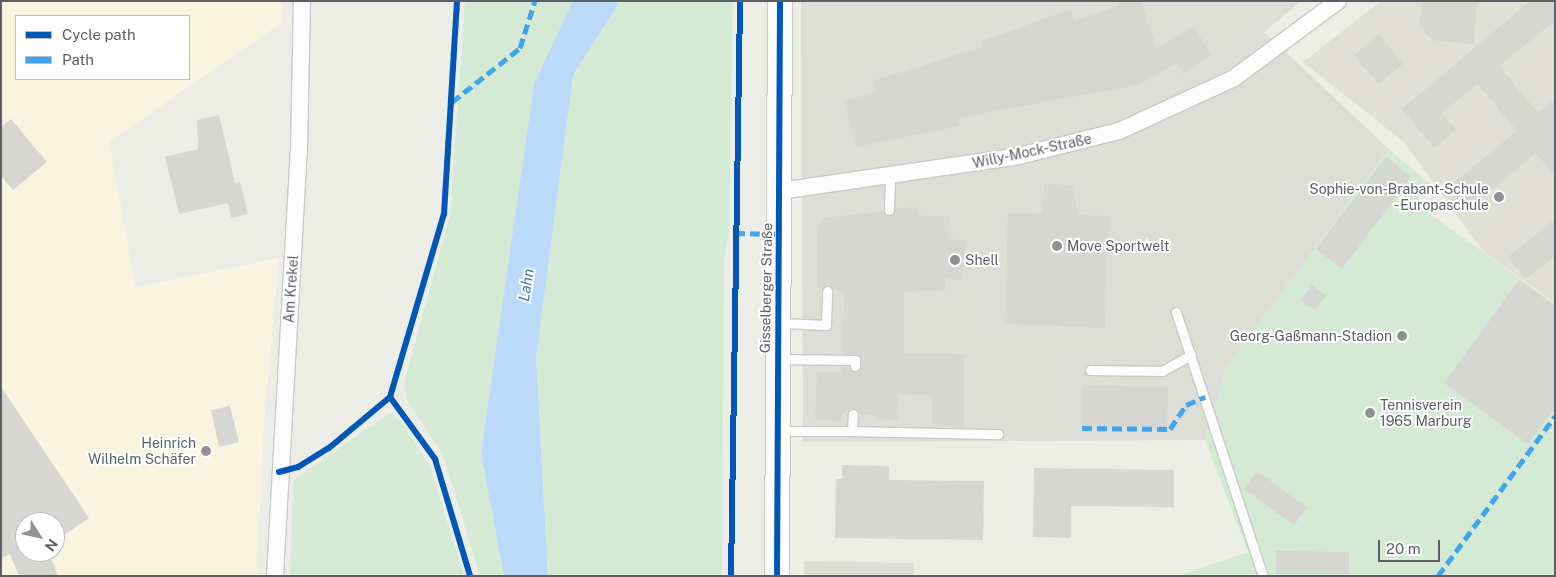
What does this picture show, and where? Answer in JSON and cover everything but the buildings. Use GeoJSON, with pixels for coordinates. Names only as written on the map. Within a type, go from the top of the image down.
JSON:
{"type":"FeatureCollection","features":[{"type":"Feature","properties":{"kind":"main road","name":"Gisselberger Straße"},"geometry":{"type":"LineString","coordinates":[[777,576],[780,1]]}},
{"type":"Feature","properties":{"kind":"street","name":"Am Krekel"},"geometry":{"type":"LineString","coordinates":[[274,576],[299,152],[302,1]]}},
{"type":"Feature","properties":{"kind":"street","name":"Willy-Mock-Straße"},"geometry":{"type":"LineString","coordinates":[[780,191],[890,178],[1060,148],[1119,131],[1234,78],[1338,1]]}},
{"type":"Feature","properties":{"kind":"lane"},"geometry":{"type":"LineString","coordinates":[[889,210],[890,178]]}},
{"type":"Feature","properties":{"kind":"lane"},"geometry":{"type":"LineString","coordinates":[[777,323],[826,325],[827,291]]}},
{"type":"Feature","properties":{"kind":"lane"},"geometry":{"type":"LineString","coordinates":[[1176,312],[1263,576]]}},
{"type":"Feature","properties":{"kind":"lane"},"geometry":{"type":"LineString","coordinates":[[1090,370],[1162,371],[1191,355]]}},
{"type":"Feature","properties":{"kind":"lane"},"geometry":{"type":"LineString","coordinates":[[777,359],[855,360],[855,366]]}},
{"type":"Feature","properties":{"kind":"lane"},"geometry":{"type":"LineString","coordinates":[[852,431],[853,414]]}},
{"type":"Feature","properties":{"kind":"lane"},"geometry":{"type":"LineString","coordinates":[[777,431],[998,434]]}},
{"type":"Feature","properties":{"kind":"shaded area"},"geometry":{"type":"Polygon","coordinates":[[[1,1],[282,1],[283,22],[109,142],[136,287],[279,258],[264,425],[257,576],[1,576],[1,1]]]}},
{"type":"Feature","properties":{"kind":"shaded area"},"geometry":{"type":"Polygon","coordinates":[[[801,1],[1302,1],[1264,32],[1389,149],[1226,367],[1205,440],[803,442],[801,1]]]}},
{"type":"Feature","properties":{"kind":"shaded area","name":"Sophie-von-Brabant-Schule - Europaschule"},"geometry":{"type":"Polygon","coordinates":[[[1381,1],[1555,1],[1555,303],[1483,251],[1404,142],[1303,62],[1381,1]]]}},
{"type":"Feature","properties":{"kind":"shaded area"},"geometry":{"type":"Polygon","coordinates":[[[804,561],[914,563],[914,576],[804,576],[804,561]]]}},
{"type":"Feature","properties":{"kind":"green space"},"geometry":{"type":"Polygon","coordinates":[[[465,1],[573,1],[534,84],[481,453],[504,576],[480,576],[443,454],[407,400],[404,383],[450,216],[465,1]]]}},
{"type":"Feature","properties":{"kind":"green space"},"geometry":{"type":"Polygon","coordinates":[[[620,1],[733,1],[729,232],[724,261],[722,576],[548,576],[536,358],[573,75],[620,1]]]}},
{"type":"Feature","properties":{"kind":"green space","name":"Georg-Gaßmann-Stadion"},"geometry":{"type":"Polygon","coordinates":[[[1389,149],[1429,183],[1415,203],[1555,304],[1555,576],[1178,576],[1248,552],[1205,440],[1226,367],[1389,149]]]}},
{"type":"Feature","properties":{"kind":"green space"},"geometry":{"type":"Polygon","coordinates":[[[390,413],[402,423],[430,466],[464,576],[290,576],[293,480],[390,413]]]}},
{"type":"Feature","properties":{"kind":"water","name":"Lahn"},"geometry":{"type":"Polygon","coordinates":[[[573,1],[620,1],[573,75],[536,358],[548,576],[504,576],[481,453],[534,84],[573,1]]]}},
{"type":"Feature","properties":{"kind":"marked path"},"geometry":{"type":"LineString","coordinates":[[452,102],[520,48],[535,1]]}},
{"type":"Feature","properties":{"kind":"marked path"},"geometry":{"type":"LineString","coordinates":[[735,233],[779,234]]}},
{"type":"Feature","properties":{"kind":"marked path"},"geometry":{"type":"LineString","coordinates":[[1082,428],[1170,429],[1186,405],[1205,397]]}},
{"type":"Feature","properties":{"kind":"marked path"},"geometry":{"type":"LineString","coordinates":[[1438,576],[1555,416]]}},
{"type":"Feature","properties":{"kind":"cycle path"},"geometry":{"type":"LineString","coordinates":[[279,472],[298,467],[329,448],[390,397],[444,214],[457,1]]}},
{"type":"Feature","properties":{"kind":"cycle path"},"geometry":{"type":"LineString","coordinates":[[731,576],[740,1]]}},
{"type":"Feature","properties":{"kind":"cycle path"},"geometry":{"type":"LineString","coordinates":[[777,576],[780,1]]}},
{"type":"Feature","properties":{"kind":"cycle path"},"geometry":{"type":"LineString","coordinates":[[390,397],[435,459],[470,576]]}},
{"type":"Feature","properties":{"kind":"place","name":"Sophie-von-Brabant-Schule - Europaschule"},"geometry":{"type":"Point","coordinates":[1499,197]}},
{"type":"Feature","properties":{"kind":"place","name":"Move Sportwelt"},"geometry":{"type":"Point","coordinates":[1057,246]}},
{"type":"Feature","properties":{"kind":"place","name":"Shell"},"geometry":{"type":"Point","coordinates":[955,260]}},
{"type":"Feature","properties":{"kind":"place","name":"Georg-Gaßmann-Stadion"},"geometry":{"type":"Point","coordinates":[1402,336]}},
{"type":"Feature","properties":{"kind":"place","name":"Tennisverein 1965 Marburg"},"geometry":{"type":"Point","coordinates":[1370,413]}},
{"type":"Feature","properties":{"kind":"place","name":"Heinrich Wilhelm Schäfer"},"geometry":{"type":"Point","coordinates":[206,451]}}]}
